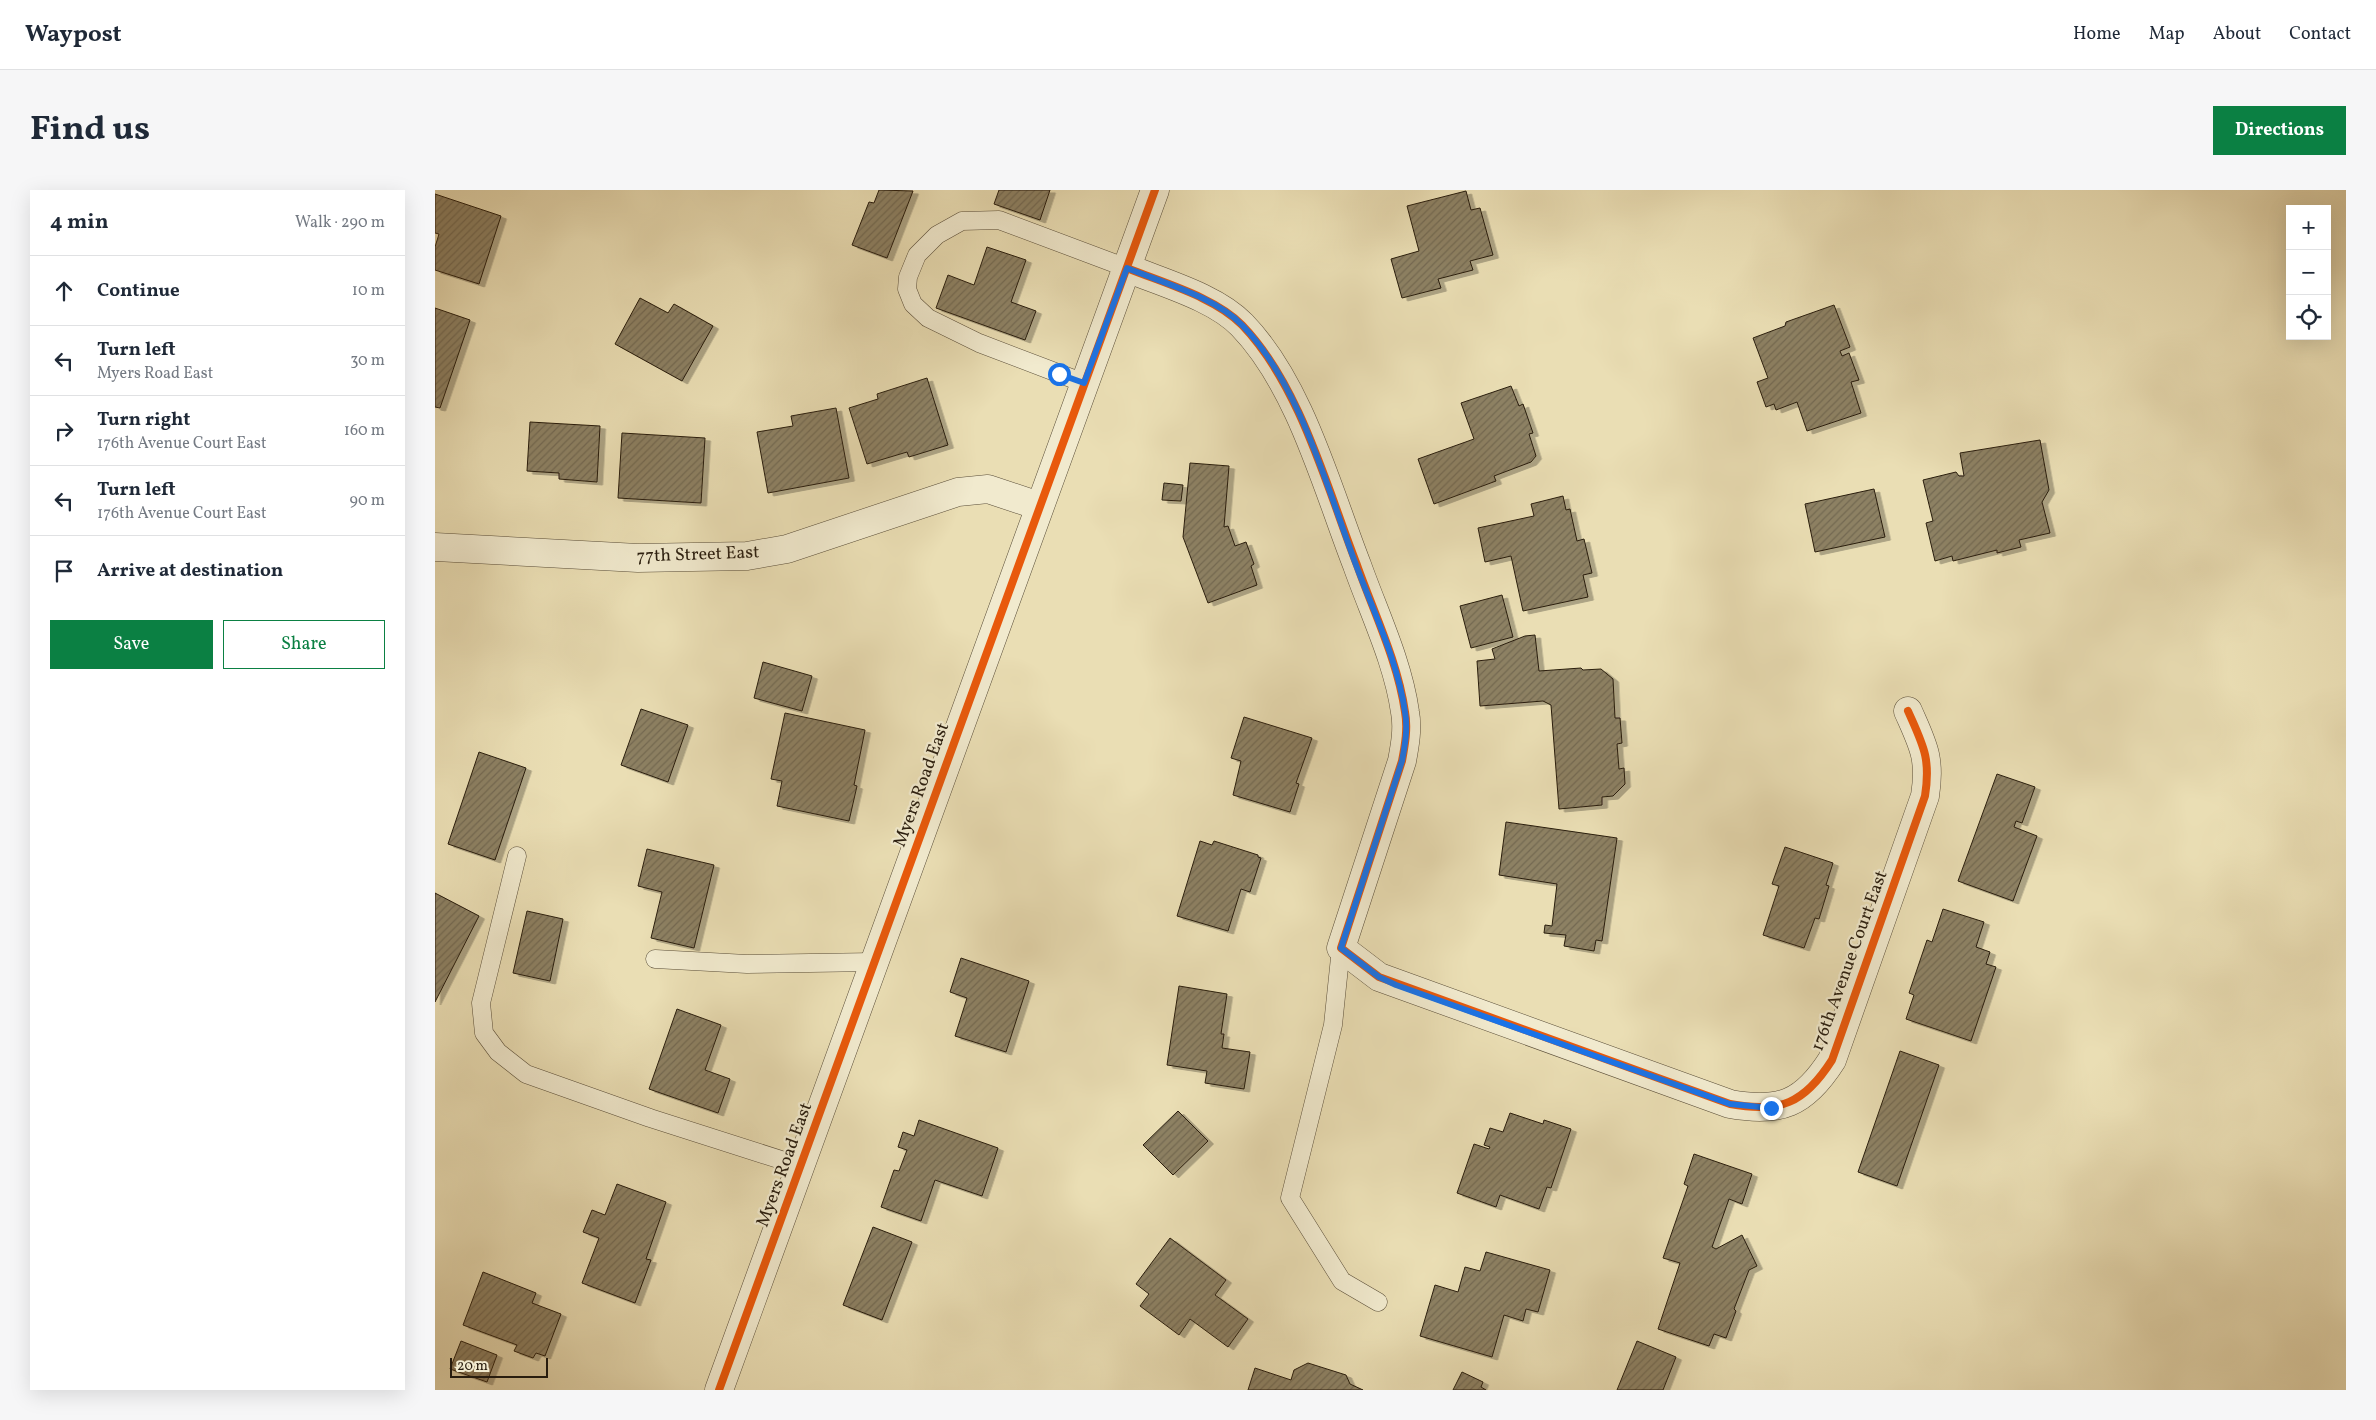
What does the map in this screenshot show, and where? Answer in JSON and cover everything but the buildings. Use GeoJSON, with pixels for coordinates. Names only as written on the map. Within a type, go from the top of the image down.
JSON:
{"type":"FeatureCollection","features":[{"type":"Feature","properties":{"kind":"street","name":"Myers Road East"},"geometry":{"type":"LineString","coordinates":[[719,1390],[1155,190]]}},
{"type":"Feature","properties":{"kind":"street"},"geometry":{"type":"LineString","coordinates":[[1127,268],[1224,310],[1241,324],[1265,351],[1296,404],[1394,666],[1405,713],[1406,742],[1402,761],[1341,948]]}},
{"type":"Feature","properties":{"kind":"street","name":"77th Street East"},"geometry":{"type":"LineString","coordinates":[[435,547],[638,558],[747,556],[787,549],[958,492],[988,489],[1039,506]]}},
{"type":"Feature","properties":{"kind":"street","name":"176th Avenue Court East"},"geometry":{"type":"LineString","coordinates":[[1341,948],[1379,977],[1396,985],[1730,1104],[1771,1108],[1793,1101],[1809,1090],[1832,1060],[1925,796],[1929,773],[1925,751],[1908,711]]}},
{"type":"Feature","properties":{"kind":"lane"},"geometry":{"type":"LineString","coordinates":[[1084,383],[979,343],[928,318],[913,304],[907,289],[909,276],[917,255],[937,235],[962,222],[999,220],[1127,268]]}},
{"type":"Feature","properties":{"kind":"lane"},"geometry":{"type":"LineString","coordinates":[[517,856],[481,1003],[484,1033],[498,1052],[526,1074],[650,1118],[800,1166]]}},
{"type":"Feature","properties":{"kind":"lane"},"geometry":{"type":"LineString","coordinates":[[1341,948],[1333,1025],[1290,1198],[1342,1281],[1378,1302]]}},
{"type":"Feature","properties":{"kind":"lane"},"geometry":{"type":"LineString","coordinates":[[655,959],[747,964],[874,962]]}},
{"type":"Feature","properties":{"kind":"cycle path"},"geometry":{"type":"LineString","coordinates":[[719,1390],[1155,190]]}},
{"type":"Feature","properties":{"kind":"cycle path"},"geometry":{"type":"LineString","coordinates":[[1127,268],[1218,306],[1242,325],[1262,349],[1280,377],[1310,439],[1385,638],[1402,693],[1406,718],[1405,743],[1402,761],[1341,948],[1379,977],[1730,1104],[1763,1107],[1777,1106],[1801,1096],[1822,1075],[1832,1060],[1925,796],[1927,783],[1926,761],[1918,733],[1908,711]]}},
{"type":"Feature","properties":{"kind":"route"},"geometry":{"type":"LineString","coordinates":[[1059,374],[1084,383],[1127,268],[1224,310],[1241,324],[1265,351],[1296,404],[1394,666],[1405,713],[1406,742],[1402,761],[1341,948],[1379,977],[1396,985],[1730,1104],[1771,1108]]}}]}
